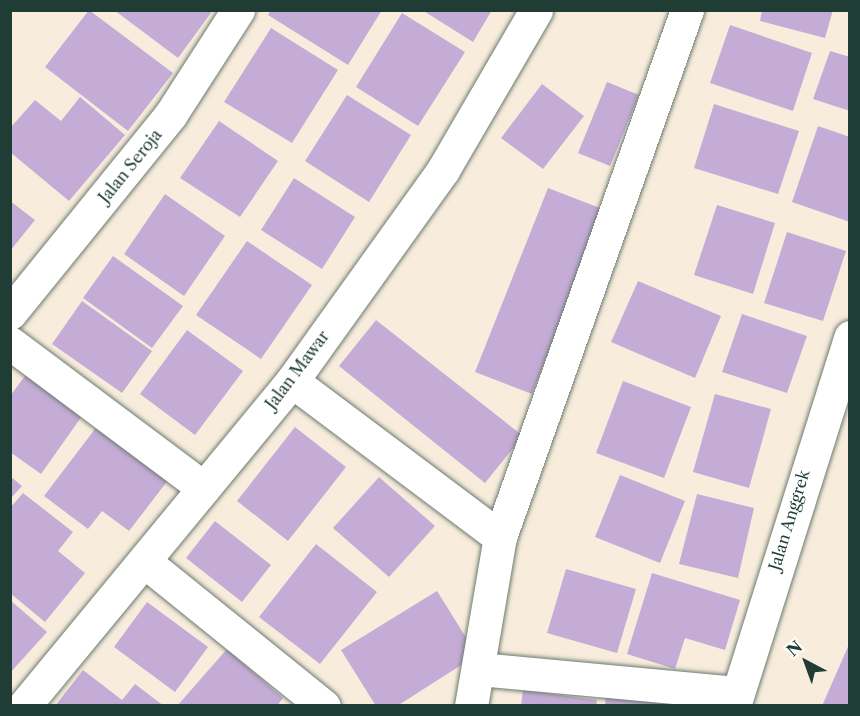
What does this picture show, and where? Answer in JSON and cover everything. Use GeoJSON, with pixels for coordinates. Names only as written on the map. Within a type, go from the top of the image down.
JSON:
{"type":"FeatureCollection","features":[{"type":"Feature","properties":{"kind":"street","name":"Jalan Seroja"},"geometry":{"type":"LineString","coordinates":[[10,313],[171,114],[238,10]]}},
{"type":"Feature","properties":{"kind":"street","name":"Jalan Mawar"},"geometry":{"type":"LineString","coordinates":[[24,705],[292,381],[443,170],[536,10]]}},
{"type":"Feature","properties":{"kind":"street"},"geometry":{"type":"LineString","coordinates":[[471,705],[500,537],[687,10]]}},
{"type":"Feature","properties":{"kind":"street","name":"Jalan Anggrek"},"geometry":{"type":"LineString","coordinates":[[735,699],[849,337]]}},
{"type":"Feature","properties":{"kind":"street"},"geometry":{"type":"LineString","coordinates":[[10,343],[204,488]]}},
{"type":"Feature","properties":{"kind":"street"},"geometry":{"type":"LineString","coordinates":[[292,381],[500,537]]}},
{"type":"Feature","properties":{"kind":"street"},"geometry":{"type":"LineString","coordinates":[[144,561],[324,705]]}},
{"type":"Feature","properties":{"kind":"street"},"geometry":{"type":"LineString","coordinates":[[479,669],[735,699]]}},
{"type":"Feature","properties":{"kind":"building"},"geometry":{"type":"Polygon","coordinates":[[[89,10],[173,73],[128,131],[45,67],[89,10]]]}},
{"type":"Feature","properties":{"kind":"building"},"geometry":{"type":"Polygon","coordinates":[[[114,10],[213,10],[178,58],[114,10]]]}},
{"type":"Feature","properties":{"kind":"building"},"geometry":{"type":"Polygon","coordinates":[[[271,10],[382,10],[348,65],[268,15],[271,10]]]}},
{"type":"Feature","properties":{"kind":"building"},"geometry":{"type":"Polygon","coordinates":[[[422,10],[492,10],[473,42],[422,10]]]}},
{"type":"Feature","properties":{"kind":"building"},"geometry":{"type":"Polygon","coordinates":[[[762,10],[833,10],[825,38],[760,21],[762,10]]]}},
{"type":"Feature","properties":{"kind":"building"},"geometry":{"type":"Polygon","coordinates":[[[402,13],[465,52],[418,126],[356,87],[402,13]]]}},
{"type":"Feature","properties":{"kind":"building"},"geometry":{"type":"Polygon","coordinates":[[[730,25],[812,53],[793,111],[710,83],[730,25]]]}},
{"type":"Feature","properties":{"kind":"building"},"geometry":{"type":"Polygon","coordinates":[[[271,28],[338,70],[292,143],[224,102],[271,28]]]}},
{"type":"Feature","properties":{"kind":"building"},"geometry":{"type":"Polygon","coordinates":[[[830,51],[850,57],[850,111],[813,99],[830,51]]]}},
{"type":"Feature","properties":{"kind":"building"},"geometry":{"type":"Polygon","coordinates":[[[607,82],[639,95],[610,166],[578,153],[607,82]]]}},
{"type":"Feature","properties":{"kind":"building"},"geometry":{"type":"Polygon","coordinates":[[[542,84],[584,116],[543,169],[501,138],[542,84]]]}},
{"type":"Feature","properties":{"kind":"building"},"geometry":{"type":"Polygon","coordinates":[[[347,95],[411,135],[369,202],[305,161],[347,95]]]}},
{"type":"Feature","properties":{"kind":"building"},"geometry":{"type":"Polygon","coordinates":[[[80,97],[125,135],[69,201],[10,152],[10,128],[35,100],[61,121],[80,97]]]}},
{"type":"Feature","properties":{"kind":"building"},"geometry":{"type":"Polygon","coordinates":[[[714,104],[799,131],[778,194],[694,168],[714,104]]]}},
{"type":"Feature","properties":{"kind":"building"},"geometry":{"type":"Polygon","coordinates":[[[219,121],[278,161],[240,217],[180,178],[219,121]]]}},
{"type":"Feature","properties":{"kind":"building"},"geometry":{"type":"Polygon","coordinates":[[[818,126],[850,137],[850,222],[792,202],[818,126]]]}},
{"type":"Feature","properties":{"kind":"building"},"geometry":{"type":"Polygon","coordinates":[[[294,178],[355,217],[322,269],[261,230],[294,178]]]}},
{"type":"Feature","properties":{"kind":"building"},"geometry":{"type":"Polygon","coordinates":[[[548,188],[605,210],[532,394],[475,372],[548,188]]]}},
{"type":"Feature","properties":{"kind":"building"},"geometry":{"type":"Polygon","coordinates":[[[165,194],[225,236],[184,296],[124,254],[165,194]]]}},
{"type":"Feature","properties":{"kind":"building"},"geometry":{"type":"Polygon","coordinates":[[[10,201],[35,220],[10,251],[10,201]]]}},
{"type":"Feature","properties":{"kind":"building"},"geometry":{"type":"Polygon","coordinates":[[[717,205],[775,223],[753,294],[694,275],[717,205]]]}},
{"type":"Feature","properties":{"kind":"building"},"geometry":{"type":"Polygon","coordinates":[[[787,232],[846,251],[823,321],[764,303],[787,232]]]}},
{"type":"Feature","properties":{"kind":"building"},"geometry":{"type":"Polygon","coordinates":[[[247,241],[312,285],[261,359],[196,315],[247,241]]]}},
{"type":"Feature","properties":{"kind":"building"},"geometry":{"type":"Polygon","coordinates":[[[113,256],[183,306],[152,348],[83,298],[113,256]]]}},
{"type":"Feature","properties":{"kind":"building"},"geometry":{"type":"Polygon","coordinates":[[[638,281],[721,316],[695,378],[611,342],[638,281]]]}},
{"type":"Feature","properties":{"kind":"building"},"geometry":{"type":"Polygon","coordinates":[[[82,301],[152,351],[122,393],[52,344],[82,301]]]}},
{"type":"Feature","properties":{"kind":"building"},"geometry":{"type":"Polygon","coordinates":[[[742,314],[807,336],[787,393],[722,372],[742,314]]]}},
{"type":"Feature","properties":{"kind":"building"},"geometry":{"type":"Polygon","coordinates":[[[376,320],[523,436],[485,483],[339,366],[376,320]]]}},
{"type":"Feature","properties":{"kind":"building"},"geometry":{"type":"Polygon","coordinates":[[[187,330],[243,371],[195,435],[140,394],[187,330]]]}},
{"type":"Feature","properties":{"kind":"building"},"geometry":{"type":"Polygon","coordinates":[[[31,368],[87,409],[41,474],[10,452],[10,396],[31,368]]]}},
{"type":"Feature","properties":{"kind":"building"},"geometry":{"type":"Polygon","coordinates":[[[623,381],[691,407],[664,478],[596,453],[623,381]]]}},
{"type":"Feature","properties":{"kind":"building"},"geometry":{"type":"Polygon","coordinates":[[[715,394],[771,409],[749,488],[693,472],[715,394]]]}},
{"type":"Feature","properties":{"kind":"building"},"geometry":{"type":"Polygon","coordinates":[[[98,425],[169,479],[129,531],[102,511],[88,529],[44,496],[98,425]]]}},
{"type":"Feature","properties":{"kind":"building"},"geometry":{"type":"Polygon","coordinates":[[[295,427],[346,467],[288,541],[237,501],[295,427]]]}},
{"type":"Feature","properties":{"kind":"building"},"geometry":{"type":"Polygon","coordinates":[[[620,475],[685,501],[660,563],[595,537],[620,475]]]}},
{"type":"Feature","properties":{"kind":"building"},"geometry":{"type":"Polygon","coordinates":[[[10,476],[22,486],[10,499],[10,476]]]}},
{"type":"Feature","properties":{"kind":"building"},"geometry":{"type":"Polygon","coordinates":[[[379,477],[435,526],[389,577],[333,528],[379,477]]]}},
{"type":"Feature","properties":{"kind":"building"},"geometry":{"type":"Polygon","coordinates":[[[23,493],[73,532],[58,551],[85,573],[45,622],[10,593],[10,508],[23,493]]]}},
{"type":"Feature","properties":{"kind":"building"},"geometry":{"type":"Polygon","coordinates":[[[697,494],[754,508],[738,578],[679,564],[697,494]]]}},
{"type":"Feature","properties":{"kind":"building"},"geometry":{"type":"Polygon","coordinates":[[[215,521],[271,565],[242,602],[186,558],[215,521]]]}},
{"type":"Feature","properties":{"kind":"building"},"geometry":{"type":"Polygon","coordinates":[[[316,544],[377,592],[320,664],[259,617],[316,544]]]}},
{"type":"Feature","properties":{"kind":"building"},"geometry":{"type":"Polygon","coordinates":[[[566,569],[636,589],[617,653],[547,633],[566,569]]]}},
{"type":"Feature","properties":{"kind":"building"},"geometry":{"type":"Polygon","coordinates":[[[652,573],[740,600],[725,650],[685,638],[675,669],[627,654],[652,573]]]}},
{"type":"Feature","properties":{"kind":"building"},"geometry":{"type":"Polygon","coordinates":[[[437,591],[477,655],[397,706],[376,706],[341,650],[437,591]]]}},
{"type":"Feature","properties":{"kind":"building"},"geometry":{"type":"Polygon","coordinates":[[[10,600],[47,632],[10,673],[10,600]]]}},
{"type":"Feature","properties":{"kind":"building"},"geometry":{"type":"Polygon","coordinates":[[[147,602],[208,647],[175,692],[114,647],[147,602]]]}},
{"type":"Feature","properties":{"kind":"building"},"geometry":{"type":"Polygon","coordinates":[[[850,642],[850,706],[822,706],[850,642]]]}},
{"type":"Feature","properties":{"kind":"building"},"geometry":{"type":"Polygon","coordinates":[[[227,649],[283,698],[277,706],[177,706],[227,649]]]}},
{"type":"Feature","properties":{"kind":"building"},"geometry":{"type":"Polygon","coordinates":[[[83,670],[122,700],[135,684],[164,706],[55,706],[83,670]]]}},
{"type":"Feature","properties":{"kind":"building"},"geometry":{"type":"Polygon","coordinates":[[[523,690],[597,700],[596,706],[521,706],[523,690]]]}},
{"type":"Feature","properties":{"kind":"building"},"geometry":{"type":"Polygon","coordinates":[[[606,692],[684,698],[684,706],[605,706],[606,692]]]}}]}
